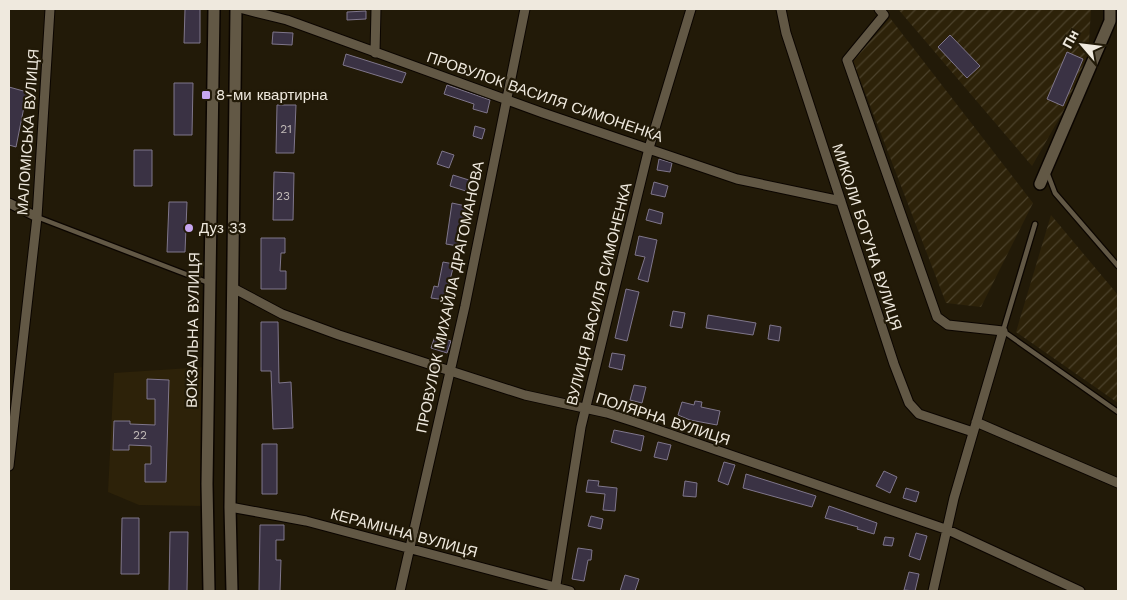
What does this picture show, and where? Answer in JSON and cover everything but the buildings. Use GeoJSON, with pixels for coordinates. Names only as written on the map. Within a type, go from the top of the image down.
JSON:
{"type":"FeatureCollection","features":[{"type":"Feature","properties":{"kind":"street","name":"МАЛОМІСЬКА ВУЛИЦЯ"},"geometry":{"type":"LineString","coordinates":[[9,466],[37,217],[50,9]]}},
{"type":"Feature","properties":{"kind":"street","name":"ВОКЗАЛЬНА ВУЛИЦЯ"},"geometry":{"type":"LineString","coordinates":[[209,591],[207,484],[214,9]]}},
{"type":"Feature","properties":{"kind":"street"},"geometry":{"type":"LineString","coordinates":[[232,591],[230,507],[236,9]]}},
{"type":"Feature","properties":{"kind":"street","name":"ПРОВУЛОК ВАСИЛЯ СИМОНЕНКА"},"geometry":{"type":"LineString","coordinates":[[243,9],[287,20],[375,53],[736,179],[841,201]]}},
{"type":"Feature","properties":{"kind":"street"},"geometry":{"type":"LineString","coordinates":[[375,53],[376,9]]}},
{"type":"Feature","properties":{"kind":"street","name":"ПРОВУЛОК МИХАЙЛА ДРАГОМАНОВА"},"geometry":{"type":"LineString","coordinates":[[400,591],[408,549],[465,306],[525,9]]}},
{"type":"Feature","properties":{"kind":"street","name":"ВУЛИЦЯ ВАСИЛЯ СИМОНЕНКА"},"geometry":{"type":"LineString","coordinates":[[556,589],[573,472],[586,408],[649,148],[691,9]]}},
{"type":"Feature","properties":{"kind":"street","name":"МИКОЛИ БОГУНА ВУЛИЦЯ"},"geometry":{"type":"LineString","coordinates":[[781,9],[786,33],[894,364],[909,403],[919,414],[973,432]]}},
{"type":"Feature","properties":{"kind":"street"},"geometry":{"type":"LineString","coordinates":[[879,9],[884,14],[847,60],[936,317],[948,325],[1002,331],[973,432],[933,591]]}},
{"type":"Feature","properties":{"kind":"street"},"geometry":{"type":"LineString","coordinates":[[1040,184],[1114,22],[1110,9]]}},
{"type":"Feature","properties":{"kind":"street"},"geometry":{"type":"LineString","coordinates":[[9,202],[37,217]]}},
{"type":"Feature","properties":{"kind":"street","name":"ПОЛЯРНА ВУЛИЦЯ"},"geometry":{"type":"LineString","coordinates":[[233,288],[293,319],[524,395],[586,408],[635,422],[948,530],[1080,591]]}},
{"type":"Feature","properties":{"kind":"street"},"geometry":{"type":"LineString","coordinates":[[976,422],[1118,483]]}},
{"type":"Feature","properties":{"kind":"street","name":"КЕРАМІЧНА ВУЛИЦЯ"},"geometry":{"type":"LineString","coordinates":[[230,507],[306,521],[556,589],[570,591]]}},
{"type":"Feature","properties":{"kind":"lane"},"geometry":{"type":"LineString","coordinates":[[1047,172],[1056,193],[1118,266]]}},
{"type":"Feature","properties":{"kind":"lane"},"geometry":{"type":"LineString","coordinates":[[37,217],[209,283]]}},
{"type":"Feature","properties":{"kind":"lane"},"geometry":{"type":"LineString","coordinates":[[1035,224],[1002,331],[1118,412]]}},
{"type":"Feature","properties":{"kind":"shaded area"},"geometry":{"type":"Polygon","coordinates":[[[898,9],[1091,9],[1088,58],[1071,98],[1032,166],[898,9]]]}},
{"type":"Feature","properties":{"kind":"shaded area"},"geometry":{"type":"Polygon","coordinates":[[[890,18],[1033,203],[981,307],[946,303],[853,61],[890,18]]]}},
{"type":"Feature","properties":{"kind":"shaded area"},"geometry":{"type":"Polygon","coordinates":[[[1051,215],[1118,295],[1118,403],[1016,332],[1051,215]]]}},
{"type":"Feature","properties":{"kind":"shaded area"},"geometry":{"type":"Polygon","coordinates":[[[205,367],[203,506],[139,505],[108,492],[114,373],[205,367]]]}},
{"type":"Feature","properties":{"kind":"place","name":"8-ми квартирна"},"geometry":{"type":"Point","coordinates":[206,95]}},
{"type":"Feature","properties":{"kind":"place","name":"Дуз 33"},"geometry":{"type":"Point","coordinates":[189,228]}}]}
